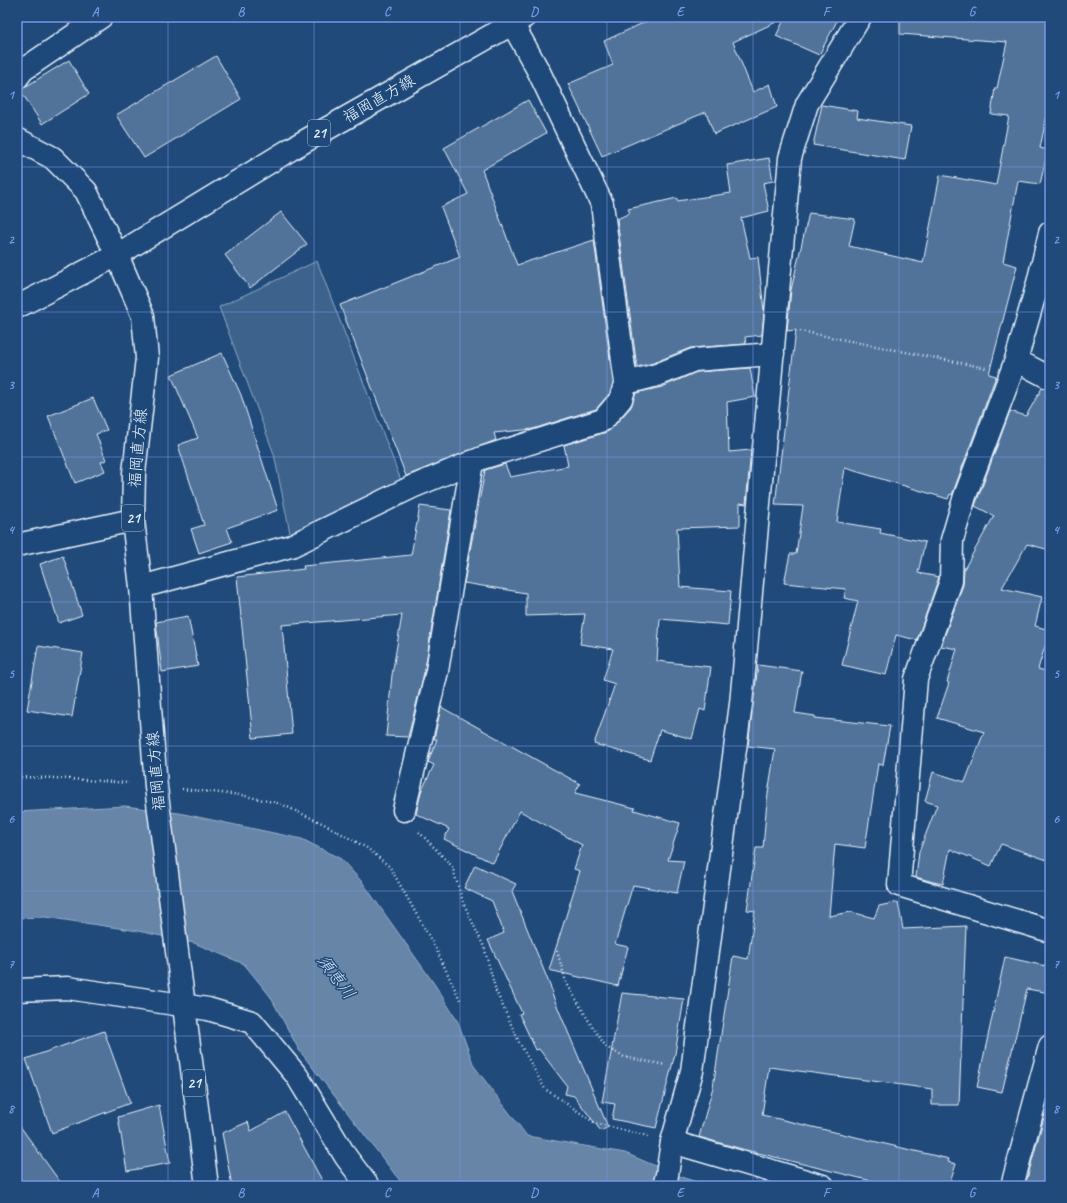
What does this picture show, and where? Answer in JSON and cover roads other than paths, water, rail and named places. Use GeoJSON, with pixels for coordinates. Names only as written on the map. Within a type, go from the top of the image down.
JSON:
{"type":"FeatureCollection","features":[{"type":"Feature","properties":{"kind":"street"},"geometry":{"type":"LineString","coordinates":[[17,78],[23,70],[101,17]]}},
{"type":"Feature","properties":{"kind":"street"},"geometry":{"type":"LineString","coordinates":[[666,1180],[672,1142],[692,1070],[741,704],[790,158],[807,104],[860,17]]}},
{"type":"Feature","properties":{"kind":"street"},"geometry":{"type":"LineString","coordinates":[[141,587],[291,546],[412,487],[472,462],[561,432],[604,420],[621,399],[626,383],[602,204],[538,72],[518,19]]}},
{"type":"Feature","properties":{"kind":"street","name":"福岡直方線"},"geometry":{"type":"LineString","coordinates":[[207,1186],[202,1136],[183,1007],[182,980],[156,787],[141,587],[133,520],[134,473],[147,358],[142,316],[117,255],[291,149],[518,19]]}},
{"type":"Feature","properties":{"kind":"street"},"geometry":{"type":"LineString","coordinates":[[17,139],[53,158],[86,191],[117,255],[17,307]]}},
{"type":"Feature","properties":{"kind":"street"},"geometry":{"type":"LineString","coordinates":[[1050,233],[1038,283],[1016,360],[961,511],[952,540],[951,581],[916,680],[899,885],[1050,931]]}},
{"type":"Feature","properties":{"kind":"street"},"geometry":{"type":"LineString","coordinates":[[626,383],[657,376],[694,360],[773,354]]}},
{"type":"Feature","properties":{"kind":"street"},"geometry":{"type":"LineString","coordinates":[[1016,360],[1050,378]]}},
{"type":"Feature","properties":{"kind":"street"},"geometry":{"type":"LineString","coordinates":[[404,810],[437,671],[472,462]]}},
{"type":"Feature","properties":{"kind":"street"},"geometry":{"type":"LineString","coordinates":[[17,545],[133,520]]}},
{"type":"Feature","properties":{"kind":"street"},"geometry":{"type":"LineString","coordinates":[[17,990],[68,988],[208,1010],[252,1022],[297,1076],[346,1157],[368,1186]]}},
{"type":"Feature","properties":{"kind":"street"},"geometry":{"type":"LineString","coordinates":[[1012,1186],[1050,1046]]}},
{"type":"Feature","properties":{"kind":"street"},"geometry":{"type":"LineString","coordinates":[[672,1142],[823,1186]]}},
{"type":"Feature","properties":{"kind":"water","name":"須恵川"},"geometry":{"type":"Polygon","coordinates":[[[125,806],[179,813],[302,839],[341,859],[363,883],[435,985],[458,1022],[474,1066],[527,1136],[625,1153],[684,1178],[710,1186],[404,1186],[299,1050],[270,996],[244,964],[194,943],[138,931],[45,917],[17,918],[17,812],[125,806]]]}}]}
